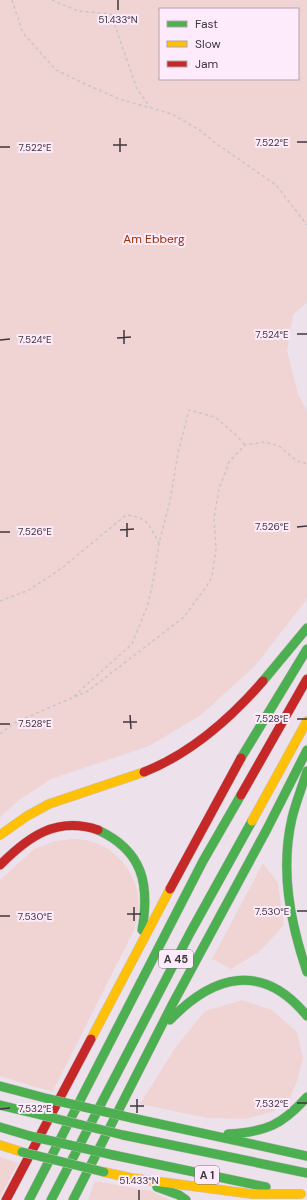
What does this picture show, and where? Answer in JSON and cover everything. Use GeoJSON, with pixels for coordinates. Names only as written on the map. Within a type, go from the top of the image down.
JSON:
{"type":"FeatureCollection","features":[{"type":"Feature","properties":{"kind":"highway"},"geometry":{"type":"LineString","coordinates":[[0,835],[20,820],[57,801],[131,777],[155,767],[179,755],[200,741],[221,725],[256,691],[307,628]]}},
{"type":"Feature","properties":{"kind":"highway"},"geometry":{"type":"LineString","coordinates":[[6,1200],[117,987],[230,778],[278,693],[307,649]]}},
{"type":"Feature","properties":{"kind":"highway","name":"A 45"},"geometry":{"type":"LineString","coordinates":[[28,1200],[203,862],[307,679]]}},
{"type":"Feature","properties":{"kind":"highway","name":"A 45"},"geometry":{"type":"LineString","coordinates":[[51,1200],[190,933],[307,721]]}},
{"type":"Feature","properties":{"kind":"highway"},"geometry":{"type":"LineString","coordinates":[[73,1200],[185,979],[267,828],[307,750]]}},
{"type":"Feature","properties":{"kind":"highway"},"geometry":{"type":"LineString","coordinates":[[307,771],[292,819],[287,867],[289,909],[294,931],[307,972]]}},
{"type":"Feature","properties":{"kind":"highway"},"geometry":{"type":"LineString","coordinates":[[0,865],[15,849],[30,839],[40,833],[60,826],[80,826],[102,832],[111,836],[126,848],[132,855],[141,873],[146,895],[146,908],[144,922],[138,939],[117,987]]}},
{"type":"Feature","properties":{"kind":"highway"},"geometry":{"type":"LineString","coordinates":[[157,1034],[184,1005],[204,991],[227,982],[259,982],[279,989],[296,1002],[307,1016]]}},
{"type":"Feature","properties":{"kind":"highway"},"geometry":{"type":"LineString","coordinates":[[0,1082],[24,1092]]}},
{"type":"Feature","properties":{"kind":"highway"},"geometry":{"type":"LineString","coordinates":[[0,1086],[49,1099],[197,1133],[307,1156]]}},
{"type":"Feature","properties":{"kind":"highway"},"geometry":{"type":"LineString","coordinates":[[197,1133],[223,1134],[256,1132],[276,1125],[286,1119],[307,1097]]}},
{"type":"Feature","properties":{"kind":"highway","name":"A 1"},"geometry":{"type":"LineString","coordinates":[[0,1105],[123,1135],[307,1173]]}},
{"type":"Feature","properties":{"kind":"highway","name":"A 1"},"geometry":{"type":"LineString","coordinates":[[0,1127],[30,1136],[113,1155],[304,1195]]}},
{"type":"Feature","properties":{"kind":"highway"},"geometry":{"type":"LineString","coordinates":[[0,1145],[22,1152],[131,1178],[252,1194],[304,1195]]}},
{"type":"Feature","properties":{"kind":"highway"},"geometry":{"type":"LineString","coordinates":[[131,1178],[164,1189],[186,1200]]}},
{"type":"Feature","properties":{"kind":"path"},"geometry":{"type":"LineString","coordinates":[[12,0],[23,33],[56,70],[119,99],[172,114],[201,131],[214,142],[276,184],[307,225]]}},
{"type":"Feature","properties":{"kind":"path"},"geometry":{"type":"LineString","coordinates":[[52,0],[78,11],[111,14],[137,90],[150,107]]}},
{"type":"Feature","properties":{"kind":"path"},"geometry":{"type":"LineString","coordinates":[[73,698],[132,644],[148,604],[159,543],[170,501],[178,453],[189,410],[215,417],[245,445]]}},
{"type":"Feature","properties":{"kind":"path"},"geometry":{"type":"LineString","coordinates":[[0,734],[14,723],[88,691],[184,617],[212,577],[216,549],[214,518],[219,490],[229,462],[245,445],[265,442],[279,446],[298,461],[307,464]]}},
{"type":"Feature","properties":{"kind":"path"},"geometry":{"type":"LineString","coordinates":[[0,601],[29,590],[62,568],[126,515],[138,516],[146,522],[159,543]]}},
{"type":"Feature","properties":{"kind":"green space","name":"Am Ebberg"},"geometry":{"type":"Polygon","coordinates":[[[0,0],[307,0],[307,302],[293,315],[287,351],[298,394],[307,411],[307,599],[255,666],[201,715],[149,746],[51,779],[19,800],[0,817],[0,0]]]}},
{"type":"Feature","properties":{"kind":"green space"},"geometry":{"type":"Polygon","coordinates":[[[72,839],[90,841],[104,846],[118,857],[134,879],[139,901],[137,919],[133,932],[53,1091],[0,1076],[0,880],[34,849],[55,841],[72,839]]]}},
{"type":"Feature","properties":{"kind":"green space"},"geometry":{"type":"Polygon","coordinates":[[[263,863],[278,883],[284,925],[259,952],[231,969],[212,959],[263,863]]]}},
{"type":"Feature","properties":{"kind":"green space"},"geometry":{"type":"Polygon","coordinates":[[[242,1000],[272,1010],[297,1032],[303,1059],[297,1081],[290,1098],[281,1107],[272,1112],[245,1119],[207,1118],[140,1104],[175,1048],[205,1011],[242,1000]]]}},
{"type":"Feature","properties":{"kind":"green space"},"geometry":{"type":"Polygon","coordinates":[[[0,1157],[18,1163],[0,1197],[0,1157]]]}},
{"type":"Feature","properties":{"kind":"green space"},"geometry":{"type":"Polygon","coordinates":[[[95,1181],[151,1191],[170,1200],[88,1200],[95,1181]]]}},
{"type":"Feature","properties":{"kind":"traffic: fast"},"geometry":{"type":"LineString","coordinates":[[263,681],[307,628]]}},
{"type":"Feature","properties":{"kind":"traffic: fast"},"geometry":{"type":"LineString","coordinates":[[241,758],[307,649]]}},
{"type":"Feature","properties":{"kind":"traffic: fast"},"geometry":{"type":"LineString","coordinates":[[73,1200],[172,1005],[267,829],[307,750]]}},
{"type":"Feature","properties":{"kind":"traffic: fast"},"geometry":{"type":"LineString","coordinates":[[307,771],[292,818],[287,857],[287,876],[292,915],[307,972]]}},
{"type":"Feature","properties":{"kind":"traffic: fast"},"geometry":{"type":"LineString","coordinates":[[29,1200],[203,861],[241,795]]}},
{"type":"Feature","properties":{"kind":"traffic: fast"},"geometry":{"type":"LineString","coordinates":[[51,1200],[190,933],[252,821]]}},
{"type":"Feature","properties":{"kind":"traffic: fast"},"geometry":{"type":"LineString","coordinates":[[98,830],[113,838],[125,848],[134,859],[140,871],[145,898],[142,930]]}},
{"type":"Feature","properties":{"kind":"traffic: fast"},"geometry":{"type":"LineString","coordinates":[[170,1020],[187,1004],[204,992],[221,984],[238,980],[256,981],[273,987],[290,999],[307,1016]]}},
{"type":"Feature","properties":{"kind":"traffic: fast"},"geometry":{"type":"LineString","coordinates":[[0,1086],[49,1099]]}},
{"type":"Feature","properties":{"kind":"traffic: fast"},"geometry":{"type":"LineString","coordinates":[[228,1134],[263,1129],[272,1125],[298,1107],[307,1097]]}},
{"type":"Feature","properties":{"kind":"traffic: fast"},"geometry":{"type":"LineString","coordinates":[[49,1099],[132,1118]]}},
{"type":"Feature","properties":{"kind":"traffic: fast"},"geometry":{"type":"LineString","coordinates":[[0,1105],[41,1115]]}},
{"type":"Feature","properties":{"kind":"traffic: fast"},"geometry":{"type":"LineString","coordinates":[[41,1115],[123,1135]]}},
{"type":"Feature","properties":{"kind":"traffic: fast"},"geometry":{"type":"LineString","coordinates":[[132,1118],[307,1156]]}},
{"type":"Feature","properties":{"kind":"traffic: fast"},"geometry":{"type":"LineString","coordinates":[[0,1127],[30,1136]]}},
{"type":"Feature","properties":{"kind":"traffic: fast"},"geometry":{"type":"LineString","coordinates":[[123,1135],[307,1173]]}},
{"type":"Feature","properties":{"kind":"traffic: fast"},"geometry":{"type":"LineString","coordinates":[[30,1136],[113,1155]]}},
{"type":"Feature","properties":{"kind":"traffic: fast"},"geometry":{"type":"LineString","coordinates":[[22,1152],[104,1172]]}},
{"type":"Feature","properties":{"kind":"traffic: fast"},"geometry":{"type":"LineString","coordinates":[[113,1155],[266,1187]]}},
{"type":"Feature","properties":{"kind":"traffic: fast"},"geometry":{"type":"LineString","coordinates":[[157,1187],[179,1195],[186,1200]]}},
{"type":"Feature","properties":{"kind":"traffic: slow"},"geometry":{"type":"LineString","coordinates":[[252,821],[307,721]]}},
{"type":"Feature","properties":{"kind":"traffic: slow"},"geometry":{"type":"LineString","coordinates":[[0,835],[27,816],[49,804],[144,772]]}},
{"type":"Feature","properties":{"kind":"traffic: slow"},"geometry":{"type":"LineString","coordinates":[[91,1039],[170,889]]}},
{"type":"Feature","properties":{"kind":"traffic: slow"},"geometry":{"type":"LineString","coordinates":[[0,1145],[22,1152]]}},
{"type":"Feature","properties":{"kind":"traffic: slow"},"geometry":{"type":"LineString","coordinates":[[104,1172],[131,1178],[252,1194],[301,1194]]}},
{"type":"Feature","properties":{"kind":"traffic: jam"},"geometry":{"type":"LineString","coordinates":[[241,795],[307,679]]}},
{"type":"Feature","properties":{"kind":"traffic: jam"},"geometry":{"type":"LineString","coordinates":[[144,772],[178,755],[209,734],[237,709],[263,681]]}},
{"type":"Feature","properties":{"kind":"traffic: jam"},"geometry":{"type":"LineString","coordinates":[[170,889],[241,758]]}},
{"type":"Feature","properties":{"kind":"traffic: jam"},"geometry":{"type":"LineString","coordinates":[[0,865],[21,846],[44,832],[69,826],[83,826],[98,830]]}},
{"type":"Feature","properties":{"kind":"traffic: jam"},"geometry":{"type":"LineString","coordinates":[[6,1200],[91,1039]]}}]}
